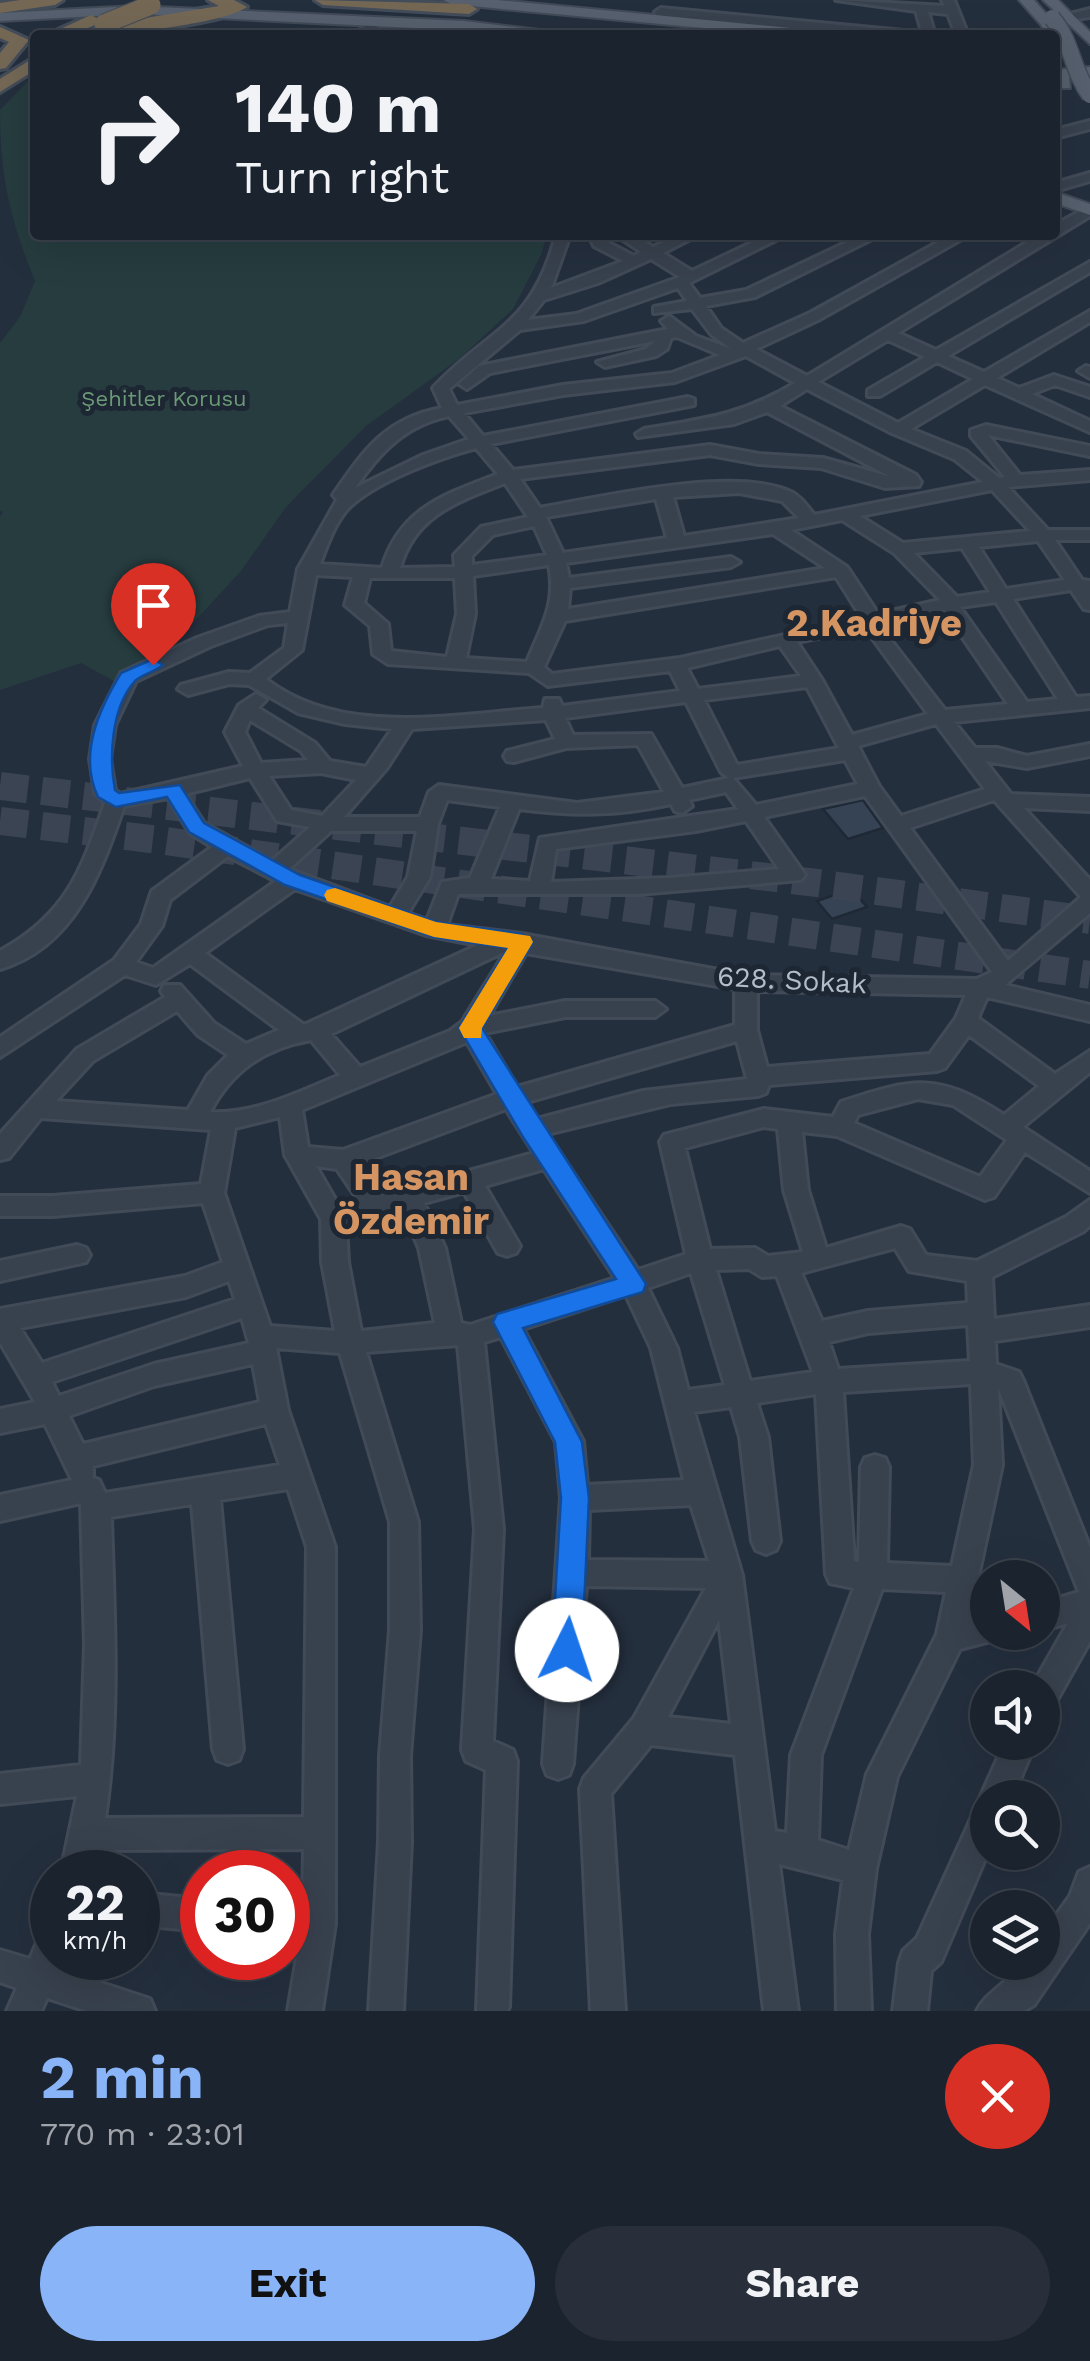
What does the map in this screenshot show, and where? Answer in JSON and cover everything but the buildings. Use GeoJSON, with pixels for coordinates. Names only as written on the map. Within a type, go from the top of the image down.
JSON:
{"type":"FeatureCollection","features":[{"type":"Feature","properties":{"kind":"highway"},"geometry":{"type":"LineString","coordinates":[[0,8],[56,0]]}},
{"type":"Feature","properties":{"kind":"highway"},"geometry":{"type":"LineString","coordinates":[[323,0],[469,8]]}},
{"type":"Feature","properties":{"kind":"highway"},"geometry":{"type":"LineString","coordinates":[[374,0],[469,8]]}},
{"type":"Feature","properties":{"kind":"highway"},"geometry":{"type":"LineString","coordinates":[[95,30],[133,3],[210,10]]}},
{"type":"Feature","properties":{"kind":"highway"},"geometry":{"type":"LineString","coordinates":[[95,30],[176,5]]}},
{"type":"Feature","properties":{"kind":"highway"},"geometry":{"type":"LineString","coordinates":[[0,32],[20,40],[0,65]]}},
{"type":"Feature","properties":{"kind":"highway"},"geometry":{"type":"LineString","coordinates":[[0,65],[30,48]]}},
{"type":"Feature","properties":{"kind":"highway"},"geometry":{"type":"LineString","coordinates":[[0,76],[30,55]]}},
{"type":"Feature","properties":{"kind":"highway"},"geometry":{"type":"LineString","coordinates":[[0,87],[30,66]]}},
{"type":"Feature","properties":{"kind":"main road"},"geometry":{"type":"LineString","coordinates":[[451,0],[550,5],[638,19],[723,23],[768,30]]}},
{"type":"Feature","properties":{"kind":"main road"},"geometry":{"type":"LineString","coordinates":[[1037,0],[1090,40]]}},
{"type":"Feature","properties":{"kind":"main road"},"geometry":{"type":"LineString","coordinates":[[1037,0],[1060,17],[1078,40],[1090,85]]}},
{"type":"Feature","properties":{"kind":"main road"},"geometry":{"type":"LineString","coordinates":[[1037,0],[1051,30]]}},
{"type":"Feature","properties":{"kind":"main road"},"geometry":{"type":"LineString","coordinates":[[638,19],[664,6]]}},
{"type":"Feature","properties":{"kind":"main road"},"geometry":{"type":"LineString","coordinates":[[469,8],[692,30]]}},
{"type":"Feature","properties":{"kind":"main road"},"geometry":{"type":"LineString","coordinates":[[0,19],[210,10],[501,30]]}},
{"type":"Feature","properties":{"kind":"main road"},"geometry":{"type":"LineString","coordinates":[[210,10],[376,23],[403,29]]}},
{"type":"Feature","properties":{"kind":"main road"},"geometry":{"type":"LineString","coordinates":[[1060,17],[1080,80],[1090,95]]}},
{"type":"Feature","properties":{"kind":"main road"},"geometry":{"type":"LineString","coordinates":[[1060,63],[1090,50]]}},
{"type":"Feature","properties":{"kind":"main road"},"geometry":{"type":"LineString","coordinates":[[1060,64],[1090,65]]}},
{"type":"Feature","properties":{"kind":"main road"},"geometry":{"type":"LineString","coordinates":[[1060,73],[1090,65]]}},
{"type":"Feature","properties":{"kind":"main road"},"geometry":{"type":"LineString","coordinates":[[1060,68],[1090,103]]}},
{"type":"Feature","properties":{"kind":"main road"},"geometry":{"type":"LineString","coordinates":[[1060,190],[1090,201]]}},
{"type":"Feature","properties":{"kind":"main road"},"geometry":{"type":"LineString","coordinates":[[1060,200],[1090,210]]}},
{"type":"Feature","properties":{"kind":"street"},"geometry":{"type":"LineString","coordinates":[[840,30],[842,0],[922,10],[952,6],[960,30]]}},
{"type":"Feature","properties":{"kind":"street"},"geometry":{"type":"LineString","coordinates":[[664,6],[723,23],[825,30]]}},
{"type":"Feature","properties":{"kind":"street"},"geometry":{"type":"LineString","coordinates":[[881,30],[892,8]]}},
{"type":"Feature","properties":{"kind":"street"},"geometry":{"type":"LineString","coordinates":[[922,10],[928,30]]}},
{"type":"Feature","properties":{"kind":"street"},"geometry":{"type":"LineString","coordinates":[[1060,17],[1090,13]]}},
{"type":"Feature","properties":{"kind":"street"},"geometry":{"type":"LineString","coordinates":[[367,30],[376,23]]}},
{"type":"Feature","properties":{"kind":"street"},"geometry":{"type":"LineString","coordinates":[[1060,133],[1090,124]]}},
{"type":"Feature","properties":{"kind":"street"},"geometry":{"type":"LineString","coordinates":[[1060,186],[1090,177]]}},
{"type":"Feature","properties":{"kind":"street"},"geometry":{"type":"LineString","coordinates":[[1060,228],[1090,210]]}},
{"type":"Feature","properties":{"kind":"street"},"geometry":{"type":"LineString","coordinates":[[562,240],[543,296],[517,325],[441,388],[448,406],[537,517],[559,558],[559,616],[541,643],[541,674],[566,742]]}},
{"type":"Feature","properties":{"kind":"street"},"geometry":{"type":"LineString","coordinates":[[598,240],[715,266],[732,274]]}},
{"type":"Feature","properties":{"kind":"street"},"geometry":{"type":"LineString","coordinates":[[630,240],[686,280],[716,331],[743,351]]}},
{"type":"Feature","properties":{"kind":"street"},"geometry":{"type":"LineString","coordinates":[[543,296],[681,240]]}},
{"type":"Feature","properties":{"kind":"street"},"geometry":{"type":"LineString","coordinates":[[517,325],[535,326],[647,294],[770,240]]}},
{"type":"Feature","properties":{"kind":"street"},"geometry":{"type":"LineString","coordinates":[[659,310],[764,288],[863,240]]}},
{"type":"Feature","properties":{"kind":"street"},"geometry":{"type":"LineString","coordinates":[[346,500],[342,495],[375,447],[419,416],[448,406],[674,377],[743,351],[816,316],[953,240]]}},
{"type":"Feature","properties":{"kind":"street"},"geometry":{"type":"LineString","coordinates":[[644,434],[734,420],[768,406],[1041,240]]}},
{"type":"Feature","properties":{"kind":"street"},"geometry":{"type":"LineString","coordinates":[[874,393],[1090,266]]}},
{"type":"Feature","properties":{"kind":"street"},"geometry":{"type":"LineString","coordinates":[[748,281],[764,288]]}},
{"type":"Feature","properties":{"kind":"street"},"geometry":{"type":"LineString","coordinates":[[647,294],[671,332]]}},
{"type":"Feature","properties":{"kind":"street"},"geometry":{"type":"LineString","coordinates":[[898,430],[1090,316]]}},
{"type":"Feature","properties":{"kind":"street"},"geometry":{"type":"LineString","coordinates":[[605,362],[651,353],[662,346],[671,332]]}},
{"type":"Feature","properties":{"kind":"street"},"geometry":{"type":"LineString","coordinates":[[448,406],[486,369],[671,332],[743,351],[898,430],[960,454],[996,484],[1043,535],[1083,585],[1090,605]]}},
{"type":"Feature","properties":{"kind":"street"},"geometry":{"type":"LineString","coordinates":[[888,334],[1090,426]]}},
{"type":"Feature","properties":{"kind":"street"},"geometry":{"type":"LineString","coordinates":[[1068,384],[1089,371]]}},
{"type":"Feature","properties":{"kind":"street"},"geometry":{"type":"LineString","coordinates":[[1022,393],[1054,380],[1090,392]]}},
{"type":"Feature","properties":{"kind":"street"},"geometry":{"type":"LineString","coordinates":[[428,824],[330,824],[284,816],[235,732],[260,686],[294,650],[307,569],[321,533],[346,500],[406,467],[479,442],[634,416],[688,402]]}},
{"type":"Feature","properties":{"kind":"street"},"geometry":{"type":"LineString","coordinates":[[768,406],[910,479],[932,496]]}},
{"type":"Feature","properties":{"kind":"street"},"geometry":{"type":"LineString","coordinates":[[634,416],[656,454],[677,540]]}},
{"type":"Feature","properties":{"kind":"street"},"geometry":{"type":"LineString","coordinates":[[734,420],[759,459],[760,489]]}},
{"type":"Feature","properties":{"kind":"street"},"geometry":{"type":"LineString","coordinates":[[1016,480],[977,433],[986,430],[1090,452]]}},
{"type":"Feature","properties":{"kind":"street"},"geometry":{"type":"LineString","coordinates":[[389,574],[398,544],[437,504],[507,476],[710,450],[759,459],[823,462],[885,483],[910,479]]}},
{"type":"Feature","properties":{"kind":"street"},"geometry":{"type":"LineString","coordinates":[[307,569],[389,574],[463,572],[776,528],[1016,480],[1090,475]]}},
{"type":"Feature","properties":{"kind":"street"},"geometry":{"type":"LineString","coordinates":[[456,661],[466,614],[463,555],[487,531],[537,517],[668,493],[760,489],[788,497],[809,520]]}},
{"type":"Feature","properties":{"kind":"street"},"geometry":{"type":"LineString","coordinates":[[846,514],[900,549],[951,605],[1020,707]]}},
{"type":"Feature","properties":{"kind":"street"},"geometry":{"type":"LineString","coordinates":[[776,528],[840,572],[874,630],[940,717],[1002,796],[1090,893]]}},
{"type":"Feature","properties":{"kind":"street"},"geometry":{"type":"LineString","coordinates":[[900,549],[1043,535],[1090,535]]}},
{"type":"Feature","properties":{"kind":"street"},"geometry":{"type":"LineString","coordinates":[[967,542],[1080,702]]}},
{"type":"Feature","properties":{"kind":"street"},"geometry":{"type":"LineString","coordinates":[[562,584],[731,562]]}},
{"type":"Feature","properties":{"kind":"street"},"geometry":{"type":"LineString","coordinates":[[559,616],[840,572]]}},
{"type":"Feature","properties":{"kind":"street"},"geometry":{"type":"LineString","coordinates":[[363,573],[354,605],[379,624],[382,654],[394,660],[456,661],[541,674],[676,664],[1001,595],[1083,585]]}},
{"type":"Feature","properties":{"kind":"street"},"geometry":{"type":"LineString","coordinates":[[298,617],[265,620],[234,630],[128,677],[105,725],[100,759],[105,792],[116,800],[255,770],[323,766],[338,772],[367,774]]}},
{"type":"Feature","properties":{"kind":"street"},"geometry":{"type":"LineString","coordinates":[[786,640],[870,788],[1006,975]]}},
{"type":"Feature","properties":{"kind":"street"},"geometry":{"type":"LineString","coordinates":[[434,930],[450,888],[478,884],[539,889],[794,875],[750,814],[676,664]]}},
{"type":"Feature","properties":{"kind":"street"},"geometry":{"type":"LineString","coordinates":[[188,689],[228,678],[260,686],[295,705],[371,723],[634,706],[812,680]]}},
{"type":"Feature","properties":{"kind":"street"},"geometry":{"type":"LineString","coordinates":[[395,917],[418,877],[428,824],[440,792],[545,809],[577,810],[676,798],[940,717],[1080,702]]}},
{"type":"Feature","properties":{"kind":"street"},"geometry":{"type":"LineString","coordinates":[[634,706],[644,738],[676,798],[696,824]]}},
{"type":"Feature","properties":{"kind":"street"},"geometry":{"type":"LineString","coordinates":[[246,708],[308,747],[323,766]]}},
{"type":"Feature","properties":{"kind":"street"},"geometry":{"type":"LineString","coordinates":[[156,977],[284,874],[390,752],[405,722]]}},
{"type":"Feature","properties":{"kind":"street"},"geometry":{"type":"LineString","coordinates":[[514,756],[566,742],[644,738]]}},
{"type":"Feature","properties":{"kind":"street"},"geometry":{"type":"LineString","coordinates":[[971,755],[997,754],[1026,762],[1090,750]]}},
{"type":"Feature","properties":{"kind":"street"},"geometry":{"type":"LineString","coordinates":[[547,843],[696,824],[870,788]]}},
{"type":"Feature","properties":{"kind":"street","name":"628. Sokak"},"geometry":{"type":"LineString","coordinates":[[173,790],[197,828],[227,847],[284,874],[434,930],[746,983],[980,987],[1090,1013]]}},
{"type":"Feature","properties":{"kind":"street"},"geometry":{"type":"LineString","coordinates":[[896,825],[1002,796],[1090,804]]}},
{"type":"Feature","properties":{"kind":"street"},"geometry":{"type":"LineString","coordinates":[[0,961],[30,947],[66,917],[86,882],[116,800]]}},
{"type":"Feature","properties":{"kind":"street"},"geometry":{"type":"LineString","coordinates":[[478,884],[510,804]]}},
{"type":"Feature","properties":{"kind":"street"},"geometry":{"type":"LineString","coordinates":[[539,889],[547,843],[545,809]]}},
{"type":"Feature","properties":{"kind":"street"},"geometry":{"type":"LineString","coordinates":[[0,1048],[122,966],[151,926],[160,896],[227,847]]}},
{"type":"Feature","properties":{"kind":"street"},"geometry":{"type":"LineString","coordinates":[[918,1090],[966,1021],[980,987],[1006,975],[1090,901]]}},
{"type":"Feature","properties":{"kind":"street"},"geometry":{"type":"LineString","coordinates":[[36,1108],[110,1117],[224,1122],[290,1105],[458,1038],[470,1028],[516,941]]}},
{"type":"Feature","properties":{"kind":"street"},"geometry":{"type":"LineString","coordinates":[[196,1118],[212,1082],[244,1054],[307,1032],[516,941]]}},
{"type":"Feature","properties":{"kind":"street"},"geometry":{"type":"LineString","coordinates":[[190,953],[307,1032],[356,1078]]}},
{"type":"Feature","properties":{"kind":"street"},"geometry":{"type":"LineString","coordinates":[[122,966],[156,977],[206,1029],[244,1054]]}},
{"type":"Feature","properties":{"kind":"street"},"geometry":{"type":"LineString","coordinates":[[746,983],[746,1030],[758,1082],[776,1119],[817,1258]]}},
{"type":"Feature","properties":{"kind":"street"},"geometry":{"type":"LineString","coordinates":[[0,1151],[85,1054],[180,998]]}},
{"type":"Feature","properties":{"kind":"street"},"geometry":{"type":"LineString","coordinates":[[470,1028],[565,1009],[655,1009]]}},
{"type":"Feature","properties":{"kind":"street"},"geometry":{"type":"LineString","coordinates":[[966,1021],[1055,1086]]}},
{"type":"Feature","properties":{"kind":"street"},"geometry":{"type":"LineString","coordinates":[[470,1028],[531,1130],[634,1284],[664,1348],[701,1492],[728,1575],[781,2011]]}},
{"type":"Feature","properties":{"kind":"street"},"geometry":{"type":"LineString","coordinates":[[297,1154],[344,1160],[514,1097],[746,1030]]}},
{"type":"Feature","properties":{"kind":"street"},"geometry":{"type":"LineString","coordinates":[[766,1541],[754,1437],[700,1260],[672,1142],[776,1119],[840,1128],[985,1190],[1014,1132],[1055,1086],[1090,1060]]}},
{"type":"Feature","properties":{"kind":"street"},"geometry":{"type":"LineString","coordinates":[[531,1130],[622,1102],[692,1089],[938,1062]]}},
{"type":"Feature","properties":{"kind":"street"},"geometry":{"type":"LineString","coordinates":[[840,1128],[848,1108],[918,1090],[959,1097],[1090,1184]]}},
{"type":"Feature","properties":{"kind":"street"},"geometry":{"type":"LineString","coordinates":[[290,1105],[297,1154],[333,1218],[334,1262],[350,1342],[404,1522],[405,1630],[395,1756],[395,1842],[386,2011]]}},
{"type":"Feature","properties":{"kind":"street"},"geometry":{"type":"LineString","coordinates":[[224,1122],[212,1194],[239,1267],[262,1344],[275,1410],[321,1547],[320,1833],[310,1886]]}},
{"type":"Feature","properties":{"kind":"street"},"geometry":{"type":"LineString","coordinates":[[333,1218],[551,1158]]}},
{"type":"Feature","properties":{"kind":"street"},"geometry":{"type":"LineString","coordinates":[[344,1160],[378,1207]]}},
{"type":"Feature","properties":{"kind":"street"},"geometry":{"type":"LineString","coordinates":[[470,1182],[507,1246]]}},
{"type":"Feature","properties":{"kind":"street"},"geometry":{"type":"LineString","coordinates":[[0,1206],[54,1206],[212,1194]]}},
{"type":"Feature","properties":{"kind":"street"},"geometry":{"type":"LineString","coordinates":[[410,1198],[432,1248],[460,1334],[489,1529],[477,1750],[502,1761],[492,2007]]}},
{"type":"Feature","properties":{"kind":"street"},"geometry":{"type":"LineString","coordinates":[[0,1421],[54,1410],[154,1375],[262,1344],[460,1334],[634,1284],[700,1260],[755,1258],[762,1267],[785,1265],[860,1251],[900,1236],[918,1264],[979,1272],[1085,1223]]}},
{"type":"Feature","properties":{"kind":"street"},"geometry":{"type":"LineString","coordinates":[[0,1270],[77,1255]]}},
{"type":"Feature","properties":{"kind":"street"},"geometry":{"type":"LineString","coordinates":[[785,1265],[829,1382],[840,1574],[966,1580]]}},
{"type":"Feature","properties":{"kind":"street"},"geometry":{"type":"LineString","coordinates":[[83,1850],[100,1749],[93,1498],[36,1376],[3,1331],[186,1286],[239,1267]]}},
{"type":"Feature","properties":{"kind":"street"},"geometry":{"type":"LineString","coordinates":[[854,2011],[852,1934],[860,1869],[882,1774],[951,1637],[988,1465],[979,1272]]}},
{"type":"Feature","properties":{"kind":"street"},"geometry":{"type":"LineString","coordinates":[[36,1376],[248,1305]]}},
{"type":"Feature","properties":{"kind":"street"},"geometry":{"type":"LineString","coordinates":[[814,1334],[868,1322],[982,1322],[1090,1316]]}},
{"type":"Feature","properties":{"kind":"street"},"geometry":{"type":"LineString","coordinates":[[506,1322],[569,1442],[575,1498],[573,1573],[558,1764]]}},
{"type":"Feature","properties":{"kind":"street"},"geometry":{"type":"LineString","coordinates":[[678,1403],[829,1382],[985,1372],[1010,1380],[1090,1584]]}},
{"type":"Feature","properties":{"kind":"street"},"geometry":{"type":"LineString","coordinates":[[77,1458],[275,1410]]}},
{"type":"Feature","properties":{"kind":"street"},"geometry":{"type":"LineString","coordinates":[[802,1851],[806,1755],[873,1576],[875,1467]]}},
{"type":"Feature","properties":{"kind":"street"},"geometry":{"type":"LineString","coordinates":[[0,1508],[205,1489],[295,1475]]}},
{"type":"Feature","properties":{"kind":"street"},"geometry":{"type":"LineString","coordinates":[[205,1489],[228,1748]]}},
{"type":"Feature","properties":{"kind":"street"},"geometry":{"type":"LineString","coordinates":[[575,1498],[701,1492]]}},
{"type":"Feature","properties":{"kind":"street"},"geometry":{"type":"LineString","coordinates":[[573,1573],[728,1575]]}},
{"type":"Feature","properties":{"kind":"street"},"geometry":{"type":"LineString","coordinates":[[608,2011],[596,1789],[645,1729],[728,1575]]}},
{"type":"Feature","properties":{"kind":"street"},"geometry":{"type":"LineString","coordinates":[[1060,1612],[1090,1604]]}},
{"type":"Feature","properties":{"kind":"street"},"geometry":{"type":"LineString","coordinates":[[1058,1670],[1090,1613]]}},
{"type":"Feature","properties":{"kind":"street"},"geometry":{"type":"LineString","coordinates":[[951,1637],[970,1633]]}},
{"type":"Feature","properties":{"kind":"street"},"geometry":{"type":"LineString","coordinates":[[645,1729],[746,1742]]}},
{"type":"Feature","properties":{"kind":"street"},"geometry":{"type":"LineString","coordinates":[[0,1789],[96,1779]]}},
{"type":"Feature","properties":{"kind":"street"},"geometry":{"type":"LineString","coordinates":[[88,1834],[320,1833]]}},
{"type":"Feature","properties":{"kind":"street"},"geometry":{"type":"LineString","coordinates":[[759,1845],[802,1851],[860,1869]]}},
{"type":"Feature","properties":{"kind":"street"},"geometry":{"type":"LineString","coordinates":[[910,2011],[915,1963],[929,1950],[970,1857]]}},
{"type":"Feature","properties":{"kind":"street"},"geometry":{"type":"LineString","coordinates":[[994,2011],[1022,1993],[1088,1898]]}},
{"type":"Feature","properties":{"kind":"street"},"geometry":{"type":"LineString","coordinates":[[0,1966],[30,1964]]}},
{"type":"Feature","properties":{"kind":"street"},"geometry":{"type":"LineString","coordinates":[[24,2011],[39,1980]]}},
{"type":"Feature","properties":{"kind":"street"},"geometry":{"type":"LineString","coordinates":[[79,1980],[138,2011]]}},
{"type":"Feature","properties":{"kind":"street"},"geometry":{"type":"LineString","coordinates":[[305,1980],[306,2011]]}},
{"type":"Feature","properties":{"kind":"green space","name":"Şehitler Korusu"},"geometry":{"type":"Polygon","coordinates":[[[30,79],[30,240],[546,240],[513,309],[459,359],[366,426],[286,507],[241,571],[182,635],[114,681],[81,663],[0,690],[3,512],[0,343],[20,317],[35,281],[8,197],[0,110],[30,79]]]}},
{"type":"Feature","properties":{"kind":"tunnel"},"geometry":{"type":"LineString","coordinates":[[0,786],[817,883],[1090,920]]}},
{"type":"Feature","properties":{"kind":"tunnel"},"geometry":{"type":"LineString","coordinates":[[0,821],[159,840],[1090,975]]}},
{"type":"Feature","properties":{"kind":"slow traffic"},"geometry":{"type":"LineString","coordinates":[[335,895],[434,930],[522,942],[470,1028],[472,1032]]}},
{"type":"Feature","properties":{"kind":"district","name":"2.Kadriye"},"geometry":{"type":"Point","coordinates":[874,623]}},
{"type":"Feature","properties":{"kind":"district","name":"Hasan Özdemir"},"geometry":{"type":"Point","coordinates":[411,1199]}},
{"type":"Feature","properties":{"kind":"route"},"geometry":{"type":"LineString","coordinates":[[153,665],[128,677],[105,725],[100,759],[105,792],[116,800],[173,790],[197,828],[292,880],[434,930],[522,942],[470,1028],[531,1130],[634,1284],[506,1322],[569,1442],[575,1498],[567,1650]]}}]}
